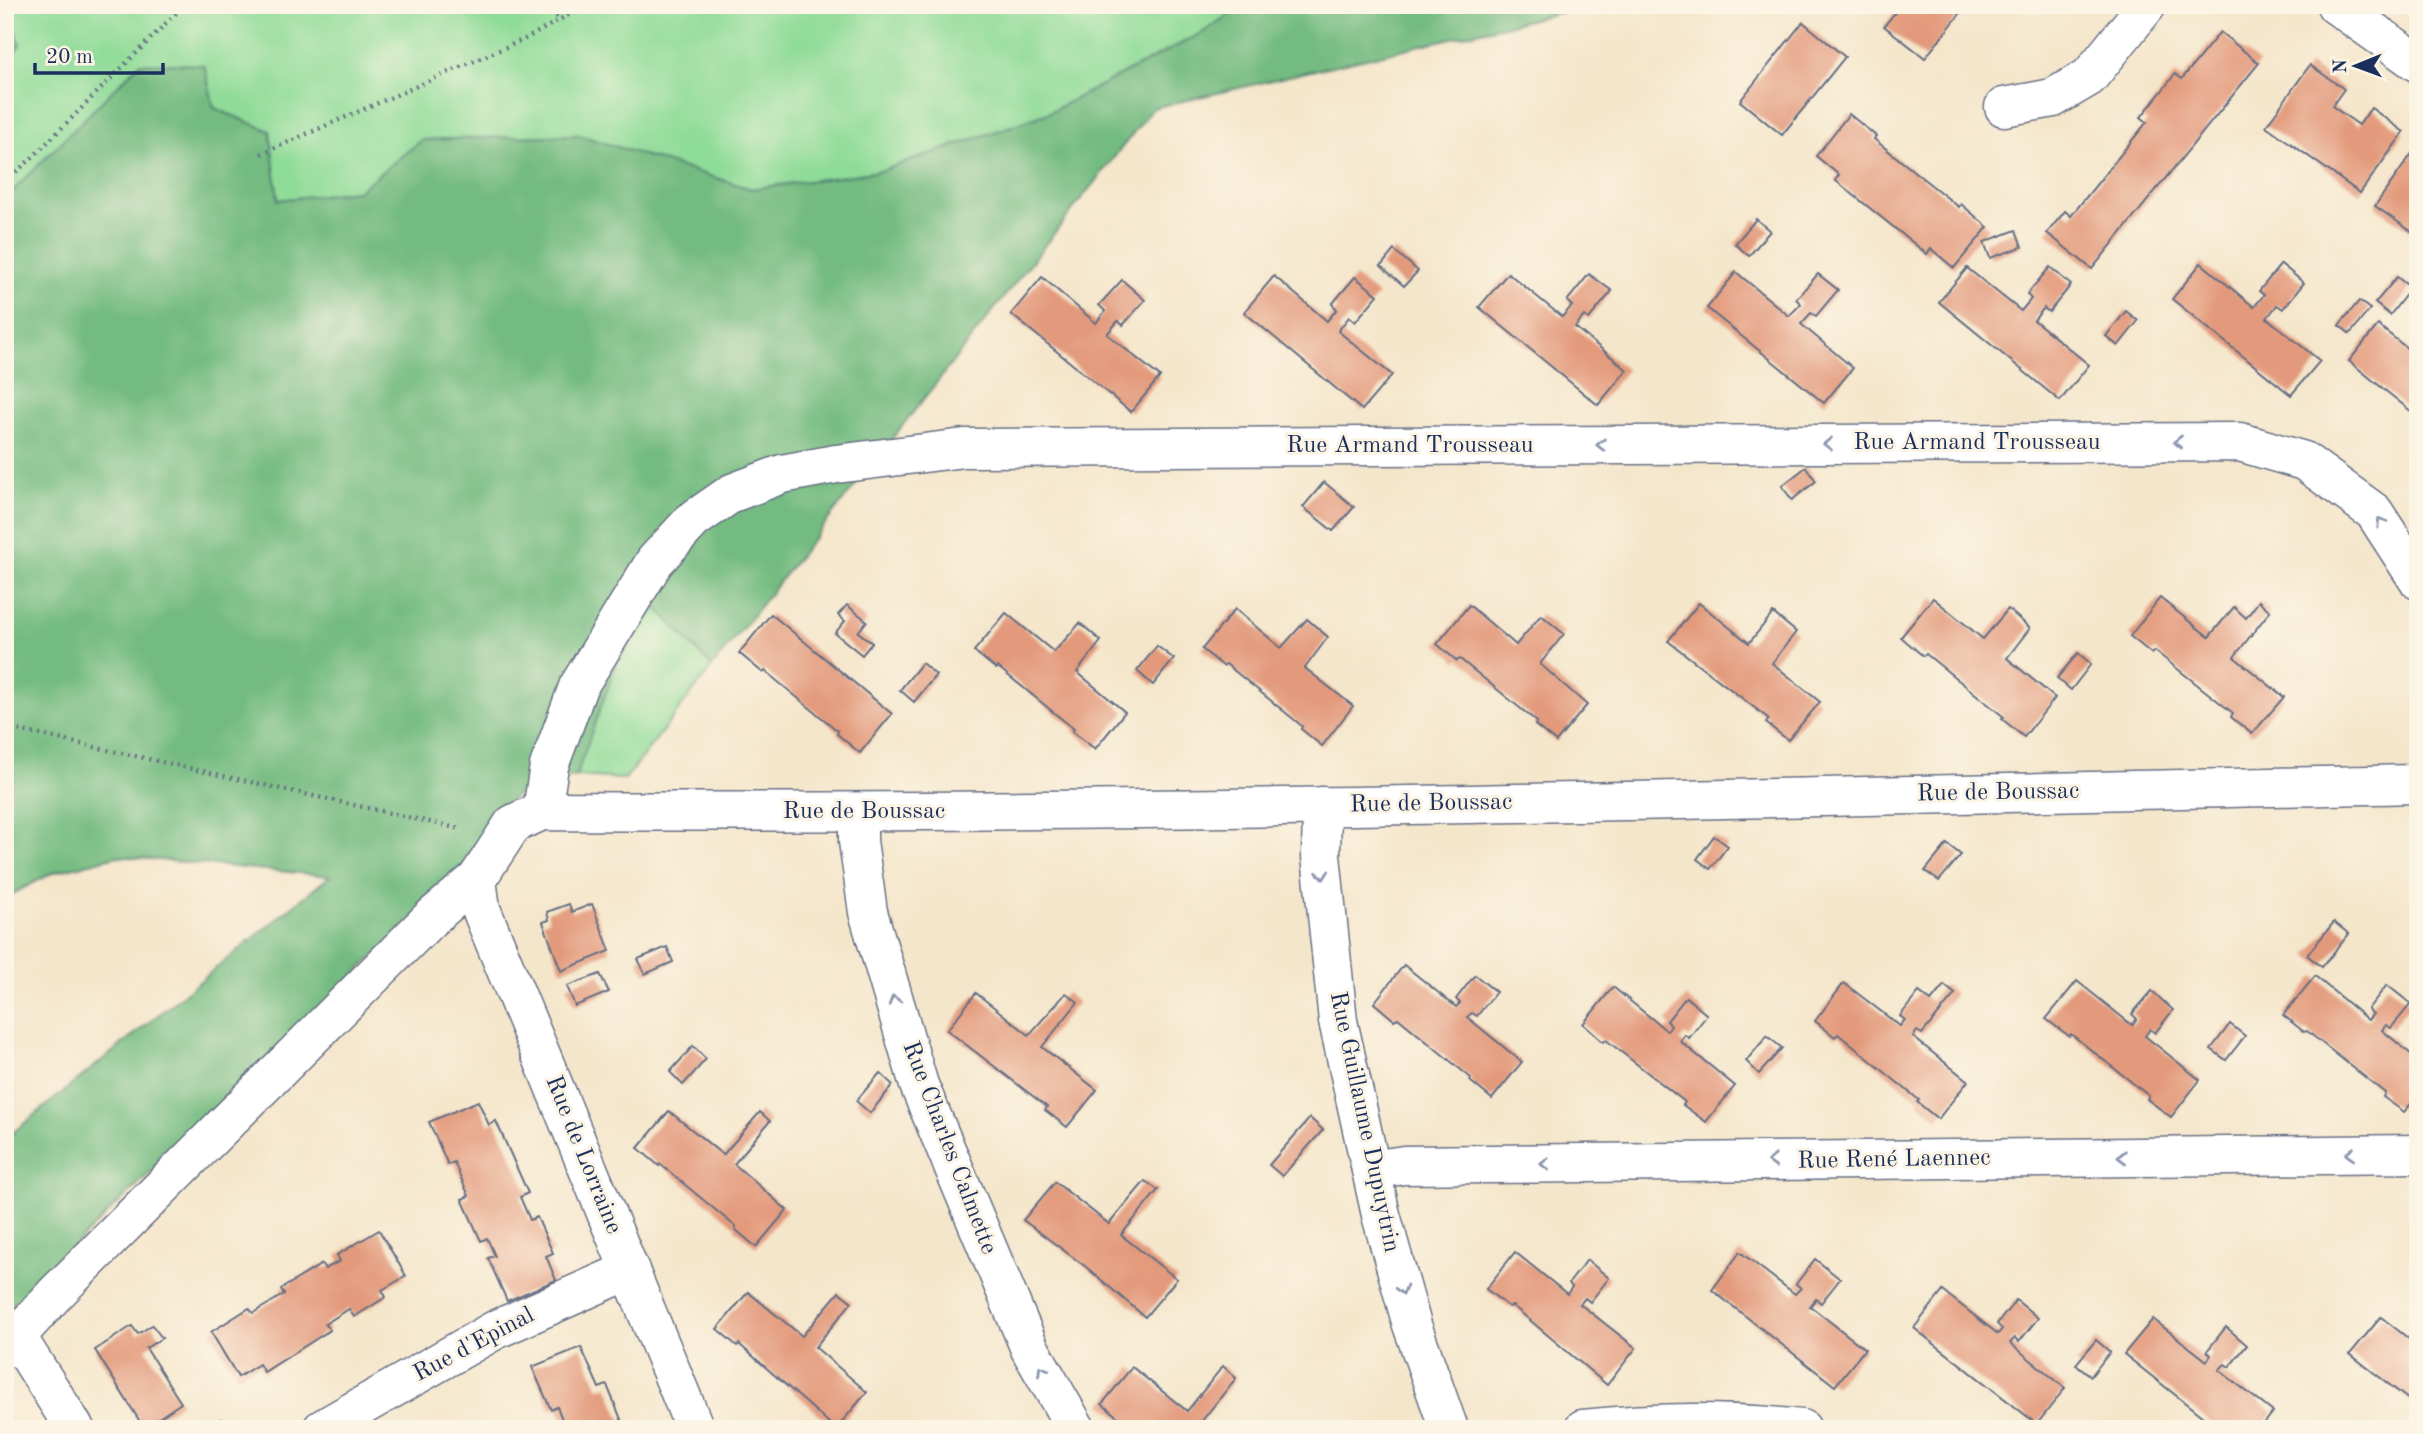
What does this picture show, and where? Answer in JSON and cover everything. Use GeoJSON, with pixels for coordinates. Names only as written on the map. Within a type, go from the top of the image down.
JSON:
{"type":"FeatureCollection","features":[{"type":"Feature","properties":{"kind":"street"},"geometry":{"type":"LineString","coordinates":[[2004,107],[2053,98],[2089,77],[2147,5]]}},
{"type":"Feature","properties":{"kind":"street"},"geometry":{"type":"LineString","coordinates":[[2336,5],[2418,63]]}},
{"type":"Feature","properties":{"kind":"street","name":"Rue Armand Trousseau"},"geometry":{"type":"LineString","coordinates":[[541,811],[548,766],[578,687],[655,561],[692,520],[733,493],[782,474],[849,462],[964,448],[2240,442],[2304,461],[2374,512],[2418,580]]}},
{"type":"Feature","properties":{"kind":"street","name":"Rue de Boussac"},"geometry":{"type":"LineString","coordinates":[[11,1343],[65,1284],[431,918],[477,879],[513,824],[541,811],[858,813],[2418,784]]}},
{"type":"Feature","properties":{"kind":"street","name":"Rue Guillaume Dupuytrin"},"geometry":{"type":"LineString","coordinates":[[1322,806],[1321,856],[1338,1021],[1371,1170],[1412,1325],[1449,1429]]}},
{"type":"Feature","properties":{"kind":"street","name":"Rue Charles Calmette"},"geometry":{"type":"LineString","coordinates":[[858,813],[858,841],[868,912],[919,1084],[1030,1349],[1076,1429]]}},
{"type":"Feature","properties":{"kind":"street","name":"Rue de Lorraine"},"geometry":{"type":"LineString","coordinates":[[477,879],[481,909],[695,1429]]}},
{"type":"Feature","properties":{"kind":"street","name":"Rue René Laennec"},"geometry":{"type":"LineString","coordinates":[[1371,1170],[1404,1165],[2418,1154]]}},
{"type":"Feature","properties":{"kind":"street","name":"Rue d'Epinal"},"geometry":{"type":"LineString","coordinates":[[322,1429],[495,1330],[630,1270]]}},
{"type":"Feature","properties":{"kind":"street"},"geometry":{"type":"LineString","coordinates":[[11,1343],[75,1429]]}},
{"type":"Feature","properties":{"kind":"street"},"geometry":{"type":"LineString","coordinates":[[1583,1429],[1624,1424],[1704,1423],[1802,1429]]}},
{"type":"Feature","properties":{"kind":"path"},"geometry":{"type":"LineString","coordinates":[[5,181],[31,159],[184,5]]}},
{"type":"Feature","properties":{"kind":"path"},"geometry":{"type":"LineString","coordinates":[[538,5],[562,20]]}},
{"type":"Feature","properties":{"kind":"path"},"geometry":{"type":"LineString","coordinates":[[261,154],[527,38],[586,5]]}},
{"type":"Feature","properties":{"kind":"path"},"geometry":{"type":"LineString","coordinates":[[5,727],[503,839]]}},
{"type":"Feature","properties":{"kind":"green space"},"geometry":{"type":"Polygon","coordinates":[[[5,5],[20,44],[5,65],[5,5]]]}},
{"type":"Feature","properties":{"kind":"green space"},"geometry":{"type":"Polygon","coordinates":[[[7,5],[1243,5],[1202,33],[1046,114],[881,171],[751,189],[579,135],[422,140],[358,191],[278,200],[270,131],[214,108],[204,65],[5,199],[5,65],[20,44],[7,5]]]}},
{"type":"Feature","properties":{"kind":"green space"},"geometry":{"type":"Polygon","coordinates":[[[1243,5],[1593,5],[1153,108],[712,667],[656,607],[616,664],[576,776],[516,795],[485,828],[464,869],[5,1313],[5,1139],[330,876],[117,856],[52,873],[5,898],[5,199],[140,63],[204,65],[214,108],[270,131],[278,200],[358,191],[422,140],[579,135],[751,189],[881,171],[1046,114],[1202,33],[1243,5]]]}},
{"type":"Feature","properties":{"kind":"green space"},"geometry":{"type":"Polygon","coordinates":[[[656,606],[712,667],[625,779],[576,776],[616,664],[656,606]]]}},
{"type":"Feature","properties":{"kind":"building"},"geometry":{"type":"Polygon","coordinates":[[[1901,5],[1967,5],[1925,58],[1884,26],[1901,5]]]}},
{"type":"Feature","properties":{"kind":"building"},"geometry":{"type":"Polygon","coordinates":[[[1803,22],[1845,57],[1782,135],[1740,101],[1803,22]]]}},
{"type":"Feature","properties":{"kind":"building"},"geometry":{"type":"Polygon","coordinates":[[[2220,32],[2259,63],[2092,269],[2047,233],[2065,211],[2071,216],[2147,122],[2141,117],[2175,74],[2182,79],[2220,32]]]}},
{"type":"Feature","properties":{"kind":"building"},"geometry":{"type":"Polygon","coordinates":[[[2310,65],[2344,89],[2332,106],[2359,125],[2371,108],[2404,132],[2360,193],[2266,126],[2310,65]]]}},
{"type":"Feature","properties":{"kind":"building"},"geometry":{"type":"Polygon","coordinates":[[[1849,114],[1876,136],[1874,139],[1988,227],[1954,268],[1931,249],[1927,254],[1835,180],[1839,175],[1816,156],[1849,114]]]}},
{"type":"Feature","properties":{"kind":"building"},"geometry":{"type":"Polygon","coordinates":[[[2418,145],[2418,236],[2375,206],[2418,145]]]}},
{"type":"Feature","properties":{"kind":"building"},"geometry":{"type":"Polygon","coordinates":[[[1756,219],[1770,231],[1749,256],[1735,244],[1756,219]]]}},
{"type":"Feature","properties":{"kind":"building"},"geometry":{"type":"Polygon","coordinates":[[[2016,230],[2022,247],[1990,258],[1984,242],[2016,230]]]}},
{"type":"Feature","properties":{"kind":"building"},"geometry":{"type":"Polygon","coordinates":[[[1394,250],[1418,271],[1404,286],[1381,266],[1394,250]]]}},
{"type":"Feature","properties":{"kind":"building"},"geometry":{"type":"Polygon","coordinates":[[[2201,263],[2254,307],[2264,295],[2259,291],[2281,264],[2304,283],[2283,309],[2277,305],[2267,318],[2320,361],[2291,395],[2172,299],[2201,263]]]}},
{"type":"Feature","properties":{"kind":"building"},"geometry":{"type":"Polygon","coordinates":[[[2050,267],[2071,285],[2049,312],[2044,308],[2034,320],[2089,365],[2060,401],[1939,302],[1967,268],[2021,311],[2031,299],[2027,294],[2050,267]]]}},
{"type":"Feature","properties":{"kind":"building"},"geometry":{"type":"Polygon","coordinates":[[[1736,272],[1789,316],[1801,304],[1796,299],[1818,274],[1838,290],[1816,316],[1811,313],[1801,324],[1853,368],[1824,403],[1707,308],[1736,272]]]}},
{"type":"Feature","properties":{"kind":"building"},"geometry":{"type":"Polygon","coordinates":[[[1508,273],[1562,317],[1572,306],[1567,301],[1589,274],[1612,291],[1589,319],[1584,316],[1575,327],[1627,370],[1598,405],[1479,307],[1508,273]]]}},
{"type":"Feature","properties":{"kind":"building"},"geometry":{"type":"Polygon","coordinates":[[[1274,276],[1327,321],[1337,309],[1332,304],[1355,277],[1378,295],[1355,322],[1349,317],[1338,331],[1392,375],[1362,410],[1244,312],[1274,276]]]}},
{"type":"Feature","properties":{"kind":"building"},"geometry":{"type":"Polygon","coordinates":[[[1042,277],[1096,323],[1105,311],[1099,305],[1122,280],[1145,300],[1123,325],[1118,321],[1107,334],[1160,377],[1131,412],[1011,314],[1042,277]]]}},
{"type":"Feature","properties":{"kind":"building"},"geometry":{"type":"Polygon","coordinates":[[[2397,277],[2411,288],[2390,315],[2375,303],[2397,277]]]}},
{"type":"Feature","properties":{"kind":"building"},"geometry":{"type":"Polygon","coordinates":[[[2359,301],[2370,309],[2350,334],[2339,325],[2359,301]]]}},
{"type":"Feature","properties":{"kind":"building"},"geometry":{"type":"Polygon","coordinates":[[[2126,311],[2138,321],[2118,346],[2106,336],[2126,311]]]}},
{"type":"Feature","properties":{"kind":"building"},"geometry":{"type":"Polygon","coordinates":[[[2378,325],[2418,357],[2418,417],[2349,361],[2378,325]]]}},
{"type":"Feature","properties":{"kind":"building"},"geometry":{"type":"Polygon","coordinates":[[[1806,467],[1816,481],[1792,500],[1782,486],[1806,467]]]}},
{"type":"Feature","properties":{"kind":"building"},"geometry":{"type":"Polygon","coordinates":[[[1324,482],[1354,507],[1333,531],[1303,507],[1324,482]]]}},
{"type":"Feature","properties":{"kind":"building"},"geometry":{"type":"Polygon","coordinates":[[[1933,598],[1983,639],[2008,609],[2030,628],[2007,658],[2055,698],[2024,737],[2002,719],[2004,717],[1901,637],[1933,598]]]}},
{"type":"Feature","properties":{"kind":"building"},"geometry":{"type":"Polygon","coordinates":[[[2160,598],[2209,637],[2234,607],[2246,618],[2259,601],[2270,611],[2234,657],[2284,697],[2252,734],[2231,717],[2233,713],[2155,651],[2152,654],[2130,636],[2160,598]]]}},
{"type":"Feature","properties":{"kind":"building"},"geometry":{"type":"Polygon","coordinates":[[[1699,603],[1749,643],[1773,613],[1796,632],[1772,663],[1820,702],[1788,740],[1766,723],[1769,719],[1668,641],[1699,603]]]}},
{"type":"Feature","properties":{"kind":"building"},"geometry":{"type":"Polygon","coordinates":[[[847,605],[867,621],[858,632],[872,643],[862,655],[835,633],[845,621],[838,615],[847,605]]]}},
{"type":"Feature","properties":{"kind":"building"},"geometry":{"type":"Polygon","coordinates":[[[1469,605],[1516,645],[1541,615],[1564,634],[1540,664],[1587,705],[1556,742],[1535,725],[1537,722],[1460,659],[1457,661],[1437,644],[1469,605]]]}},
{"type":"Feature","properties":{"kind":"building"},"geometry":{"type":"Polygon","coordinates":[[[1235,609],[1281,648],[1307,619],[1328,637],[1305,668],[1353,706],[1322,746],[1301,729],[1302,726],[1226,664],[1223,666],[1202,649],[1235,609]]]}},
{"type":"Feature","properties":{"kind":"building"},"geometry":{"type":"Polygon","coordinates":[[[1006,613],[1054,652],[1080,623],[1101,641],[1077,672],[1125,712],[1095,749],[998,667],[996,669],[974,651],[1006,613]]]}},
{"type":"Feature","properties":{"kind":"building"},"geometry":{"type":"Polygon","coordinates":[[[771,614],[892,714],[860,753],[837,734],[838,731],[739,653],[771,614]]]}},
{"type":"Feature","properties":{"kind":"building"},"geometry":{"type":"Polygon","coordinates":[[[1157,646],[1174,659],[1153,685],[1137,671],[1157,646]]]}},
{"type":"Feature","properties":{"kind":"building"},"geometry":{"type":"Polygon","coordinates":[[[2078,653],[2091,664],[2071,690],[2057,678],[2078,653]]]}},
{"type":"Feature","properties":{"kind":"building"},"geometry":{"type":"Polygon","coordinates":[[[922,663],[936,675],[914,702],[900,690],[922,663]]]}},
{"type":"Feature","properties":{"kind":"building"},"geometry":{"type":"Polygon","coordinates":[[[1714,836],[1728,846],[1710,869],[1697,859],[1714,836]]]}},
{"type":"Feature","properties":{"kind":"building"},"geometry":{"type":"Polygon","coordinates":[[[1947,844],[1961,855],[1939,881],[1925,871],[1947,844]]]}},
{"type":"Feature","properties":{"kind":"building"},"geometry":{"type":"Polygon","coordinates":[[[569,904],[572,912],[592,904],[610,951],[561,971],[543,922],[549,920],[547,912],[569,904]]]}},
{"type":"Feature","properties":{"kind":"building"},"geometry":{"type":"Polygon","coordinates":[[[2334,922],[2349,934],[2322,967],[2307,955],[2334,922]]]}},
{"type":"Feature","properties":{"kind":"building"},"geometry":{"type":"Polygon","coordinates":[[[667,947],[673,962],[645,974],[638,959],[667,947]]]}},
{"type":"Feature","properties":{"kind":"building"},"geometry":{"type":"Polygon","coordinates":[[[1404,965],[1456,1007],[1460,1003],[1456,999],[1475,975],[1496,992],[1477,1016],[1472,1013],[1467,1017],[1522,1062],[1492,1099],[1470,1081],[1471,1078],[1398,1018],[1394,1020],[1374,1003],[1404,965]]]}},
{"type":"Feature","properties":{"kind":"building"},"geometry":{"type":"Polygon","coordinates":[[[600,974],[609,992],[575,1006],[567,986],[600,974]]]}},
{"type":"Feature","properties":{"kind":"building"},"geometry":{"type":"Polygon","coordinates":[[[2315,976],[2368,1020],[2373,1014],[2368,1009],[2387,985],[2411,1004],[2391,1028],[2386,1025],[2382,1030],[2418,1060],[2418,1096],[2404,1112],[2383,1097],[2385,1093],[2283,1015],[2315,976]]]}},
{"type":"Feature","properties":{"kind":"building"},"geometry":{"type":"Polygon","coordinates":[[[2077,981],[2132,1025],[2137,1019],[2132,1014],[2152,991],[2173,1010],[2155,1033],[2150,1029],[2145,1036],[2200,1080],[2171,1117],[2147,1099],[2149,1096],[2071,1034],[2069,1036],[2046,1019],[2077,981]]]}},
{"type":"Feature","properties":{"kind":"building"},"geometry":{"type":"Polygon","coordinates":[[[1844,983],[1900,1026],[1905,1020],[1900,1016],[1919,992],[1931,1001],[1944,985],[1955,994],[1922,1034],[1917,1031],[1913,1037],[1968,1081],[1938,1119],[1917,1102],[1919,1100],[1838,1034],[1835,1037],[1815,1021],[1844,983]]]}},
{"type":"Feature","properties":{"kind":"building"},"geometry":{"type":"Polygon","coordinates":[[[1613,987],[1667,1031],[1671,1025],[1667,1021],[1686,997],[1707,1015],[1689,1038],[1685,1035],[1680,1041],[1735,1086],[1706,1122],[1683,1105],[1685,1102],[1606,1040],[1603,1042],[1583,1024],[1613,987]]]}},
{"type":"Feature","properties":{"kind":"building"},"geometry":{"type":"Polygon","coordinates":[[[976,993],[1029,1035],[1066,993],[1078,1002],[1042,1047],[1097,1090],[1067,1127],[1045,1110],[1047,1107],[947,1030],[976,993]]]}},
{"type":"Feature","properties":{"kind":"building"},"geometry":{"type":"Polygon","coordinates":[[[2230,1024],[2245,1036],[2226,1060],[2211,1049],[2230,1024]]]}},
{"type":"Feature","properties":{"kind":"building"},"geometry":{"type":"Polygon","coordinates":[[[1767,1036],[1782,1048],[1759,1074],[1746,1061],[1767,1036]]]}},
{"type":"Feature","properties":{"kind":"building"},"geometry":{"type":"Polygon","coordinates":[[[693,1046],[706,1059],[683,1085],[670,1072],[693,1046]]]}},
{"type":"Feature","properties":{"kind":"building"},"geometry":{"type":"Polygon","coordinates":[[[880,1073],[893,1085],[870,1113],[856,1101],[880,1073]]]}},
{"type":"Feature","properties":{"kind":"building"},"geometry":{"type":"Polygon","coordinates":[[[478,1101],[489,1125],[496,1121],[528,1193],[520,1197],[530,1220],[537,1217],[553,1253],[546,1256],[556,1280],[507,1301],[488,1258],[495,1256],[487,1238],[481,1241],[462,1199],[469,1196],[454,1162],[448,1165],[429,1122],[478,1101]]]}},
{"type":"Feature","properties":{"kind":"building"},"geometry":{"type":"Polygon","coordinates":[[[669,1111],[723,1155],[760,1112],[770,1121],[734,1164],[787,1210],[756,1247],[735,1229],[736,1227],[638,1148],[669,1111]]]}},
{"type":"Feature","properties":{"kind":"building"},"geometry":{"type":"Polygon","coordinates":[[[1310,1118],[1323,1130],[1282,1176],[1269,1165],[1310,1118]]]}},
{"type":"Feature","properties":{"kind":"building"},"geometry":{"type":"Polygon","coordinates":[[[1145,1181],[1158,1190],[1121,1235],[1177,1279],[1145,1317],[1086,1267],[1023,1220],[1055,1182],[1109,1224],[1145,1181]]]}},
{"type":"Feature","properties":{"kind":"building"},"geometry":{"type":"Polygon","coordinates":[[[379,1230],[406,1276],[382,1290],[386,1297],[354,1317],[349,1309],[325,1324],[330,1330],[264,1372],[259,1364],[238,1377],[211,1332],[249,1308],[253,1313],[270,1303],[284,1294],[281,1289],[322,1264],[325,1269],[340,1261],[337,1255],[379,1230]]]}},
{"type":"Feature","properties":{"kind":"building"},"geometry":{"type":"Polygon","coordinates":[[[1515,1252],[1567,1294],[1572,1287],[1569,1283],[1587,1260],[1609,1278],[1590,1302],[1585,1298],[1580,1304],[1636,1348],[1607,1385],[1513,1306],[1509,1307],[1486,1289],[1515,1252]]]}},
{"type":"Feature","properties":{"kind":"building"},"geometry":{"type":"Polygon","coordinates":[[[1740,1252],[1795,1294],[1801,1288],[1796,1284],[1815,1259],[1840,1279],[1821,1303],[1816,1299],[1810,1306],[1865,1349],[1835,1386],[1712,1290],[1740,1252]]]}},
{"type":"Feature","properties":{"kind":"building"},"geometry":{"type":"Polygon","coordinates":[[[1943,1291],[1998,1334],[2002,1329],[1997,1324],[2016,1300],[2038,1318],[2019,1342],[2015,1338],[2010,1343],[2065,1388],[2037,1424],[1914,1328],[1943,1291]]]}},
{"type":"Feature","properties":{"kind":"building"},"geometry":{"type":"Polygon","coordinates":[[[748,1292],[802,1336],[839,1292],[852,1302],[815,1347],[867,1392],[836,1429],[739,1344],[737,1346],[717,1329],[748,1292]]]}},
{"type":"Feature","properties":{"kind":"building"},"geometry":{"type":"Polygon","coordinates":[[[2381,1317],[2418,1346],[2418,1407],[2350,1354],[2381,1317]]]}},
{"type":"Feature","properties":{"kind":"building"},"geometry":{"type":"Polygon","coordinates":[[[2153,1319],[2207,1361],[2211,1355],[2207,1351],[2226,1327],[2247,1345],[2229,1367],[2225,1364],[2219,1370],[2273,1412],[2260,1429],[2218,1429],[2124,1354],[2153,1319]]]}},
{"type":"Feature","properties":{"kind":"building"},"geometry":{"type":"Polygon","coordinates":[[[152,1325],[162,1338],[146,1348],[181,1403],[144,1428],[95,1350],[132,1326],[138,1334],[152,1325]]]}},
{"type":"Feature","properties":{"kind":"building"},"geometry":{"type":"Polygon","coordinates":[[[2096,1340],[2110,1352],[2091,1376],[2076,1364],[2096,1340]]]}},
{"type":"Feature","properties":{"kind":"building"},"geometry":{"type":"Polygon","coordinates":[[[581,1347],[599,1388],[607,1385],[625,1429],[566,1429],[557,1407],[551,1410],[532,1367],[581,1347]]]}},
{"type":"Feature","properties":{"kind":"building"},"geometry":{"type":"Polygon","coordinates":[[[1223,1366],[1236,1378],[1201,1422],[1210,1429],[1139,1429],[1128,1420],[1125,1423],[1102,1404],[1132,1367],[1187,1411],[1223,1366]]]}},
{"type":"Feature","properties":{"kind":"building"},"geometry":{"type":"Polygon","coordinates":[[[221,1419],[227,1429],[206,1429],[221,1419]]]}}]}
